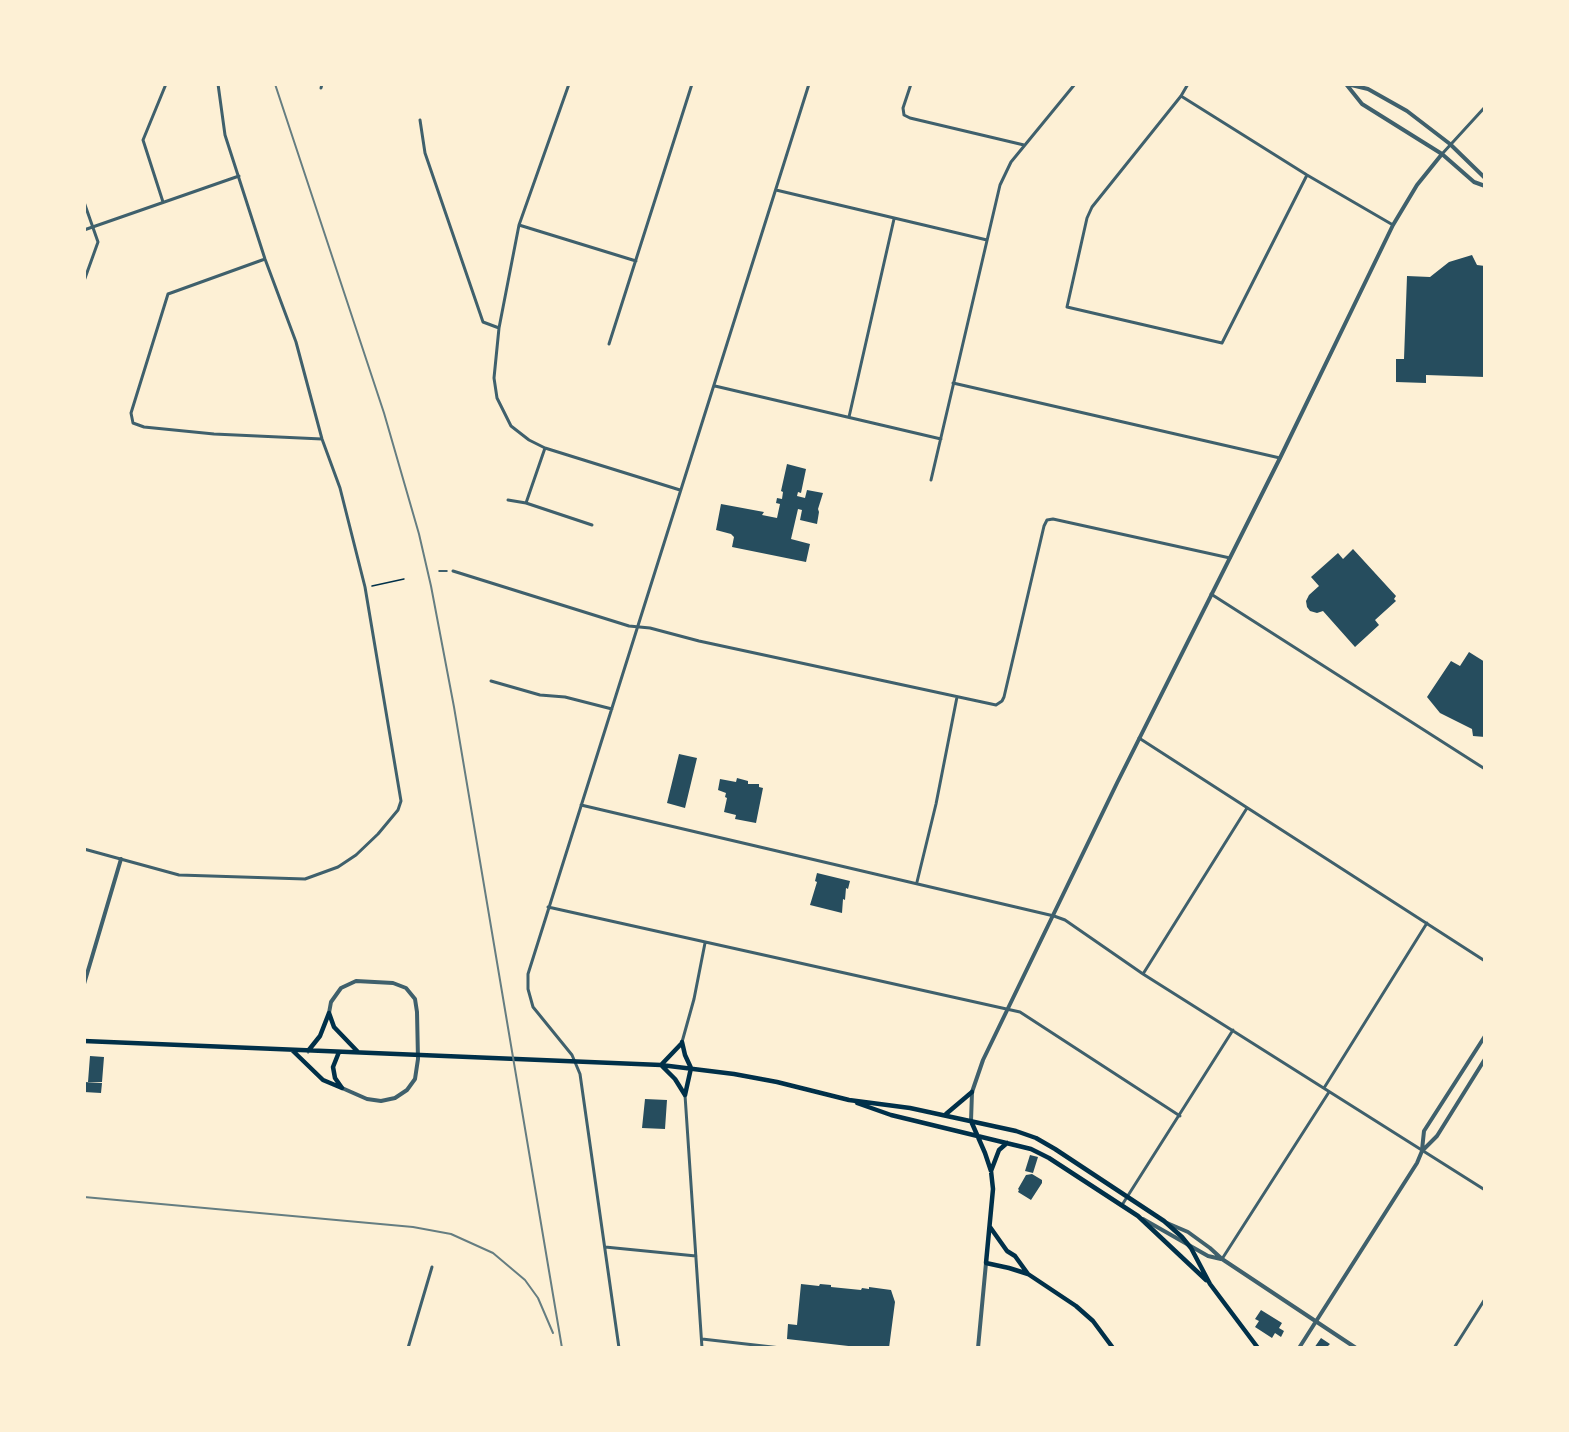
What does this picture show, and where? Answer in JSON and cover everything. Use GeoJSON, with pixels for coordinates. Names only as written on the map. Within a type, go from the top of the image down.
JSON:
{"type":"FeatureCollection","features":[{"type":"Feature","properties":{"kind":"main road"},"geometry":{"type":"LineString","coordinates":[[308,1051],[320,1036],[329,1013]]}},
{"type":"Feature","properties":{"kind":"main road"},"geometry":{"type":"LineString","coordinates":[[329,1013],[339,1034],[358,1052]]}},
{"type":"Feature","properties":{"kind":"main road"},"geometry":{"type":"LineString","coordinates":[[84,1041],[661,1065],[777,1082],[849,1100],[891,1115],[1031,1149],[1049,1158],[1138,1216],[1210,1284]]}},
{"type":"Feature","properties":{"kind":"main road"},"geometry":{"type":"LineString","coordinates":[[661,1065],[682,1042]]}},
{"type":"Feature","properties":{"kind":"main road"},"geometry":{"type":"LineString","coordinates":[[682,1042],[691,1068],[685,1095]]}},
{"type":"Feature","properties":{"kind":"main road"},"geometry":{"type":"LineString","coordinates":[[292,1050],[323,1080],[342,1088]]}},
{"type":"Feature","properties":{"kind":"main road"},"geometry":{"type":"LineString","coordinates":[[339,1052],[333,1067],[335,1078],[342,1088]]}},
{"type":"Feature","properties":{"kind":"main road"},"geometry":{"type":"LineString","coordinates":[[661,1065],[675,1079],[685,1095]]}},
{"type":"Feature","properties":{"kind":"main road"},"geometry":{"type":"LineString","coordinates":[[946,1114],[972,1092]]}},
{"type":"Feature","properties":{"kind":"main road"},"geometry":{"type":"LineString","coordinates":[[849,1100],[946,1114],[1036,1138],[1164,1221],[1182,1237],[1191,1248],[1210,1284],[1258,1348]]}},
{"type":"Feature","properties":{"kind":"main road"},"geometry":{"type":"LineString","coordinates":[[971,1121],[991,1170],[993,1188],[986,1263],[1028,1274],[1084,1312],[1113,1348]]}},
{"type":"Feature","properties":{"kind":"main road"},"geometry":{"type":"LineString","coordinates":[[991,1170],[999,1150],[1007,1143]]}},
{"type":"Feature","properties":{"kind":"main road"},"geometry":{"type":"LineString","coordinates":[[990,1227],[1007,1251],[1016,1256],[1028,1274]]}},
{"type":"Feature","properties":{"kind":"street"},"geometry":{"type":"LineString","coordinates":[[163,202],[143,140],[166,84]]}},
{"type":"Feature","properties":{"kind":"street"},"geometry":{"type":"LineString","coordinates":[[84,849],[178,875],[304,879],[338,867],[356,855],[398,810],[401,801],[365,587],[340,489],[322,439],[296,342],[265,259],[225,135],[218,84]]}},
{"type":"Feature","properties":{"kind":"street"},"geometry":{"type":"LineString","coordinates":[[569,84],[519,225],[499,328],[494,378],[501,408],[512,426],[545,448],[680,490]]}},
{"type":"Feature","properties":{"kind":"street"},"geometry":{"type":"LineString","coordinates":[[609,344],[692,84]]}},
{"type":"Feature","properties":{"kind":"street"},"geometry":{"type":"LineString","coordinates":[[619,1348],[580,1074],[572,1055],[533,1008],[528,989],[528,974],[809,84]]}},
{"type":"Feature","properties":{"kind":"street"},"geometry":{"type":"LineString","coordinates":[[911,84],[903,108],[904,115],[1024,146]]}},
{"type":"Feature","properties":{"kind":"street"},"geometry":{"type":"LineString","coordinates":[[931,480],[1000,185],[1011,162],[1075,84]]}},
{"type":"Feature","properties":{"kind":"street"},"geometry":{"type":"LineString","coordinates":[[1188,84],[1181,96],[1092,207],[1087,218],[1067,307],[1222,344],[1307,175]]}},
{"type":"Feature","properties":{"kind":"street"},"geometry":{"type":"LineString","coordinates":[[1346,84],[1368,89],[1407,111],[1450,144],[1485,178]]}},
{"type":"Feature","properties":{"kind":"street"},"geometry":{"type":"LineString","coordinates":[[1346,84],[1362,104],[1442,154],[1474,182],[1485,186]]}},
{"type":"Feature","properties":{"kind":"street"},"geometry":{"type":"LineString","coordinates":[[1181,96],[1307,175],[1393,225]]}},
{"type":"Feature","properties":{"kind":"street"},"geometry":{"type":"LineString","coordinates":[[971,1121],[972,1092],[983,1059],[1393,225],[1417,184],[1485,107]]}},
{"type":"Feature","properties":{"kind":"street"},"geometry":{"type":"LineString","coordinates":[[420,120],[425,153],[483,322],[499,328]]}},
{"type":"Feature","properties":{"kind":"street"},"geometry":{"type":"LineString","coordinates":[[84,230],[239,176]]}},
{"type":"Feature","properties":{"kind":"street"},"geometry":{"type":"LineString","coordinates":[[776,190],[987,240]]}},
{"type":"Feature","properties":{"kind":"street"},"geometry":{"type":"LineString","coordinates":[[84,202],[98,242],[84,281]]}},
{"type":"Feature","properties":{"kind":"street"},"geometry":{"type":"LineString","coordinates":[[849,417],[894,219]]}},
{"type":"Feature","properties":{"kind":"street"},"geometry":{"type":"LineString","coordinates":[[519,225],[636,261]]}},
{"type":"Feature","properties":{"kind":"street"},"geometry":{"type":"LineString","coordinates":[[265,259],[168,294],[131,413],[133,423],[144,427],[214,434],[322,439]]}},
{"type":"Feature","properties":{"kind":"street"},"geometry":{"type":"LineString","coordinates":[[953,383],[1280,458]]}},
{"type":"Feature","properties":{"kind":"street"},"geometry":{"type":"LineString","coordinates":[[715,386],[941,439]]}},
{"type":"Feature","properties":{"kind":"street"},"geometry":{"type":"LineString","coordinates":[[526,503],[545,448]]}},
{"type":"Feature","properties":{"kind":"street"},"geometry":{"type":"LineString","coordinates":[[508,500],[526,503],[592,525]]}},
{"type":"Feature","properties":{"kind":"street"},"geometry":{"type":"LineString","coordinates":[[453,571],[629,626],[650,628],[699,641],[993,705],[1000,703],[1006,687],[1047,520],[1053,519],[1230,558]]}},
{"type":"Feature","properties":{"kind":"street"},"geometry":{"type":"LineString","coordinates":[[1211,594],[1485,769]]}},
{"type":"Feature","properties":{"kind":"street"},"geometry":{"type":"LineString","coordinates":[[491,681],[540,695],[565,697],[612,709]]}},
{"type":"Feature","properties":{"kind":"street"},"geometry":{"type":"LineString","coordinates":[[916,882],[936,804],[957,697]]}},
{"type":"Feature","properties":{"kind":"street"},"geometry":{"type":"LineString","coordinates":[[1139,738],[1485,961]]}},
{"type":"Feature","properties":{"kind":"street"},"geometry":{"type":"LineString","coordinates":[[581,805],[916,882],[1065,920],[1143,974],[1485,1190]]}},
{"type":"Feature","properties":{"kind":"street"},"geometry":{"type":"LineString","coordinates":[[1143,974],[1247,808]]}},
{"type":"Feature","properties":{"kind":"street"},"geometry":{"type":"LineString","coordinates":[[84,984],[121,859]]}},
{"type":"Feature","properties":{"kind":"street"},"geometry":{"type":"LineString","coordinates":[[548,907],[1020,1012],[1180,1116]]}},
{"type":"Feature","properties":{"kind":"street"},"geometry":{"type":"LineString","coordinates":[[1324,1088],[1427,923]]}},
{"type":"Feature","properties":{"kind":"street"},"geometry":{"type":"LineString","coordinates":[[682,1042],[694,999],[705,943]]}},
{"type":"Feature","properties":{"kind":"street"},"geometry":{"type":"LineString","coordinates":[[329,1013],[331,1002],[341,988],[356,981],[393,983],[406,988],[415,999],[418,1059],[415,1078],[407,1090],[395,1098],[381,1101],[367,1099],[342,1088]]}},
{"type":"Feature","properties":{"kind":"street"},"geometry":{"type":"LineString","coordinates":[[1122,1205],[1233,1030]]}},
{"type":"Feature","properties":{"kind":"street"},"geometry":{"type":"LineString","coordinates":[[1422,1151],[1424,1131],[1485,1036]]}},
{"type":"Feature","properties":{"kind":"street"},"geometry":{"type":"LineString","coordinates":[[1299,1348],[1422,1151],[1437,1136],[1485,1059]]}},
{"type":"Feature","properties":{"kind":"street"},"geometry":{"type":"LineString","coordinates":[[1222,1259],[1329,1092]]}},
{"type":"Feature","properties":{"kind":"street"},"geometry":{"type":"LineString","coordinates":[[685,1095],[702,1348]]}},
{"type":"Feature","properties":{"kind":"street"},"geometry":{"type":"LineString","coordinates":[[1138,1216],[1191,1248],[1208,1256],[1222,1259]]}},
{"type":"Feature","properties":{"kind":"street"},"geometry":{"type":"LineString","coordinates":[[1164,1221],[1188,1232],[1222,1259],[1356,1348]]}},
{"type":"Feature","properties":{"kind":"street"},"geometry":{"type":"LineString","coordinates":[[604,1247],[696,1256]]}},
{"type":"Feature","properties":{"kind":"street"},"geometry":{"type":"LineString","coordinates":[[978,1348],[986,1263]]}},
{"type":"Feature","properties":{"kind":"street"},"geometry":{"type":"LineString","coordinates":[[408,1348],[432,1268]]}},
{"type":"Feature","properties":{"kind":"street"},"geometry":{"type":"LineString","coordinates":[[1454,1348],[1485,1299]]}},
{"type":"Feature","properties":{"kind":"street"},"geometry":{"type":"LineString","coordinates":[[702,1340],[781,1348]]}},
{"type":"Feature","properties":{"kind":"path"},"geometry":{"type":"LineString","coordinates":[[439,571],[453,571]]}},
{"type":"Feature","properties":{"kind":"path"},"geometry":{"type":"LineString","coordinates":[[365,587],[404,579]]}},
{"type":"Feature","properties":{"kind":"building"},"geometry":{"type":"Polygon","coordinates":[[[1472,255],[1477,265],[1485,266],[1485,377],[1426,375],[1426,383],[1396,382],[1396,359],[1404,359],[1407,276],[1430,277],[1449,262],[1472,255]]]}},
{"type":"Feature","properties":{"kind":"building"},"geometry":{"type":"Polygon","coordinates":[[[787,464],[806,469],[801,493],[798,492],[797,496],[805,498],[807,490],[823,493],[818,509],[817,524],[800,520],[802,510],[798,509],[791,539],[810,544],[806,562],[732,547],[734,537],[716,530],[721,504],[764,512],[762,515],[777,518],[780,504],[776,503],[777,498],[782,499],[783,492],[781,491],[787,464]]]}},
{"type":"Feature","properties":{"kind":"building"},"geometry":{"type":"Polygon","coordinates":[[[1353,549],[1396,596],[1394,599],[1396,601],[1375,620],[1379,625],[1355,647],[1323,611],[1317,613],[1310,611],[1306,601],[1319,586],[1311,577],[1338,553],[1343,559],[1353,549]]]}},
{"type":"Feature","properties":{"kind":"building"},"geometry":{"type":"Polygon","coordinates":[[[1469,652],[1485,662],[1485,737],[1473,736],[1472,729],[1440,713],[1427,697],[1451,661],[1460,666],[1469,652]]]}},
{"type":"Feature","properties":{"kind":"building"},"geometry":{"type":"Polygon","coordinates":[[[679,754],[697,758],[685,808],[667,803],[679,754]]]}},
{"type":"Feature","properties":{"kind":"building"},"geometry":{"type":"Polygon","coordinates":[[[737,778],[748,781],[748,784],[759,784],[759,787],[763,788],[756,823],[735,819],[736,815],[724,812],[727,798],[726,793],[718,790],[720,779],[736,782],[737,778]]]}},
{"type":"Feature","properties":{"kind":"building"},"geometry":{"type":"Polygon","coordinates":[[[817,873],[850,881],[848,889],[846,888],[845,900],[843,899],[842,913],[810,905],[817,882],[815,881],[817,873]]]}},
{"type":"Feature","properties":{"kind":"building"},"geometry":{"type":"Polygon","coordinates":[[[90,1056],[104,1057],[102,1082],[88,1082],[90,1056]]]}},
{"type":"Feature","properties":{"kind":"building"},"geometry":{"type":"Polygon","coordinates":[[[84,1082],[102,1083],[101,1093],[84,1092],[84,1082]]]}},
{"type":"Feature","properties":{"kind":"building"},"geometry":{"type":"Polygon","coordinates":[[[645,1099],[667,1100],[665,1129],[642,1128],[645,1099]]]}},
{"type":"Feature","properties":{"kind":"building"},"geometry":{"type":"Polygon","coordinates":[[[1030,1155],[1038,1157],[1033,1173],[1025,1171],[1030,1155]]]}},
{"type":"Feature","properties":{"kind":"building"},"geometry":{"type":"Polygon","coordinates":[[[1032,1174],[1042,1180],[1042,1183],[1031,1200],[1018,1192],[1018,1189],[1026,1175],[1032,1174]]]}},
{"type":"Feature","properties":{"kind":"building"},"geometry":{"type":"Polygon","coordinates":[[[801,1284],[831,1285],[831,1287],[861,1290],[862,1288],[869,1289],[869,1287],[891,1290],[895,1302],[889,1348],[866,1348],[787,1339],[788,1324],[797,1325],[801,1284]]]}},
{"type":"Feature","properties":{"kind":"building"},"geometry":{"type":"Polygon","coordinates":[[[1261,1310],[1282,1323],[1279,1328],[1284,1331],[1281,1337],[1275,1333],[1272,1338],[1255,1327],[1259,1321],[1255,1319],[1261,1310]]]}},
{"type":"Feature","properties":{"kind":"building"},"geometry":{"type":"Polygon","coordinates":[[[1321,1338],[1330,1344],[1328,1346],[1331,1348],[1314,1348],[1321,1338]]]}},
{"type":"Feature","properties":{"kind":"railway"},"geometry":{"type":"LineString","coordinates":[[275,84],[384,413],[419,534],[431,586],[454,707],[562,1348]]}},
{"type":"Feature","properties":{"kind":"railway"},"geometry":{"type":"LineString","coordinates":[[84,1197],[413,1227],[451,1234],[493,1253],[525,1280],[538,1298],[553,1333]]}}]}
